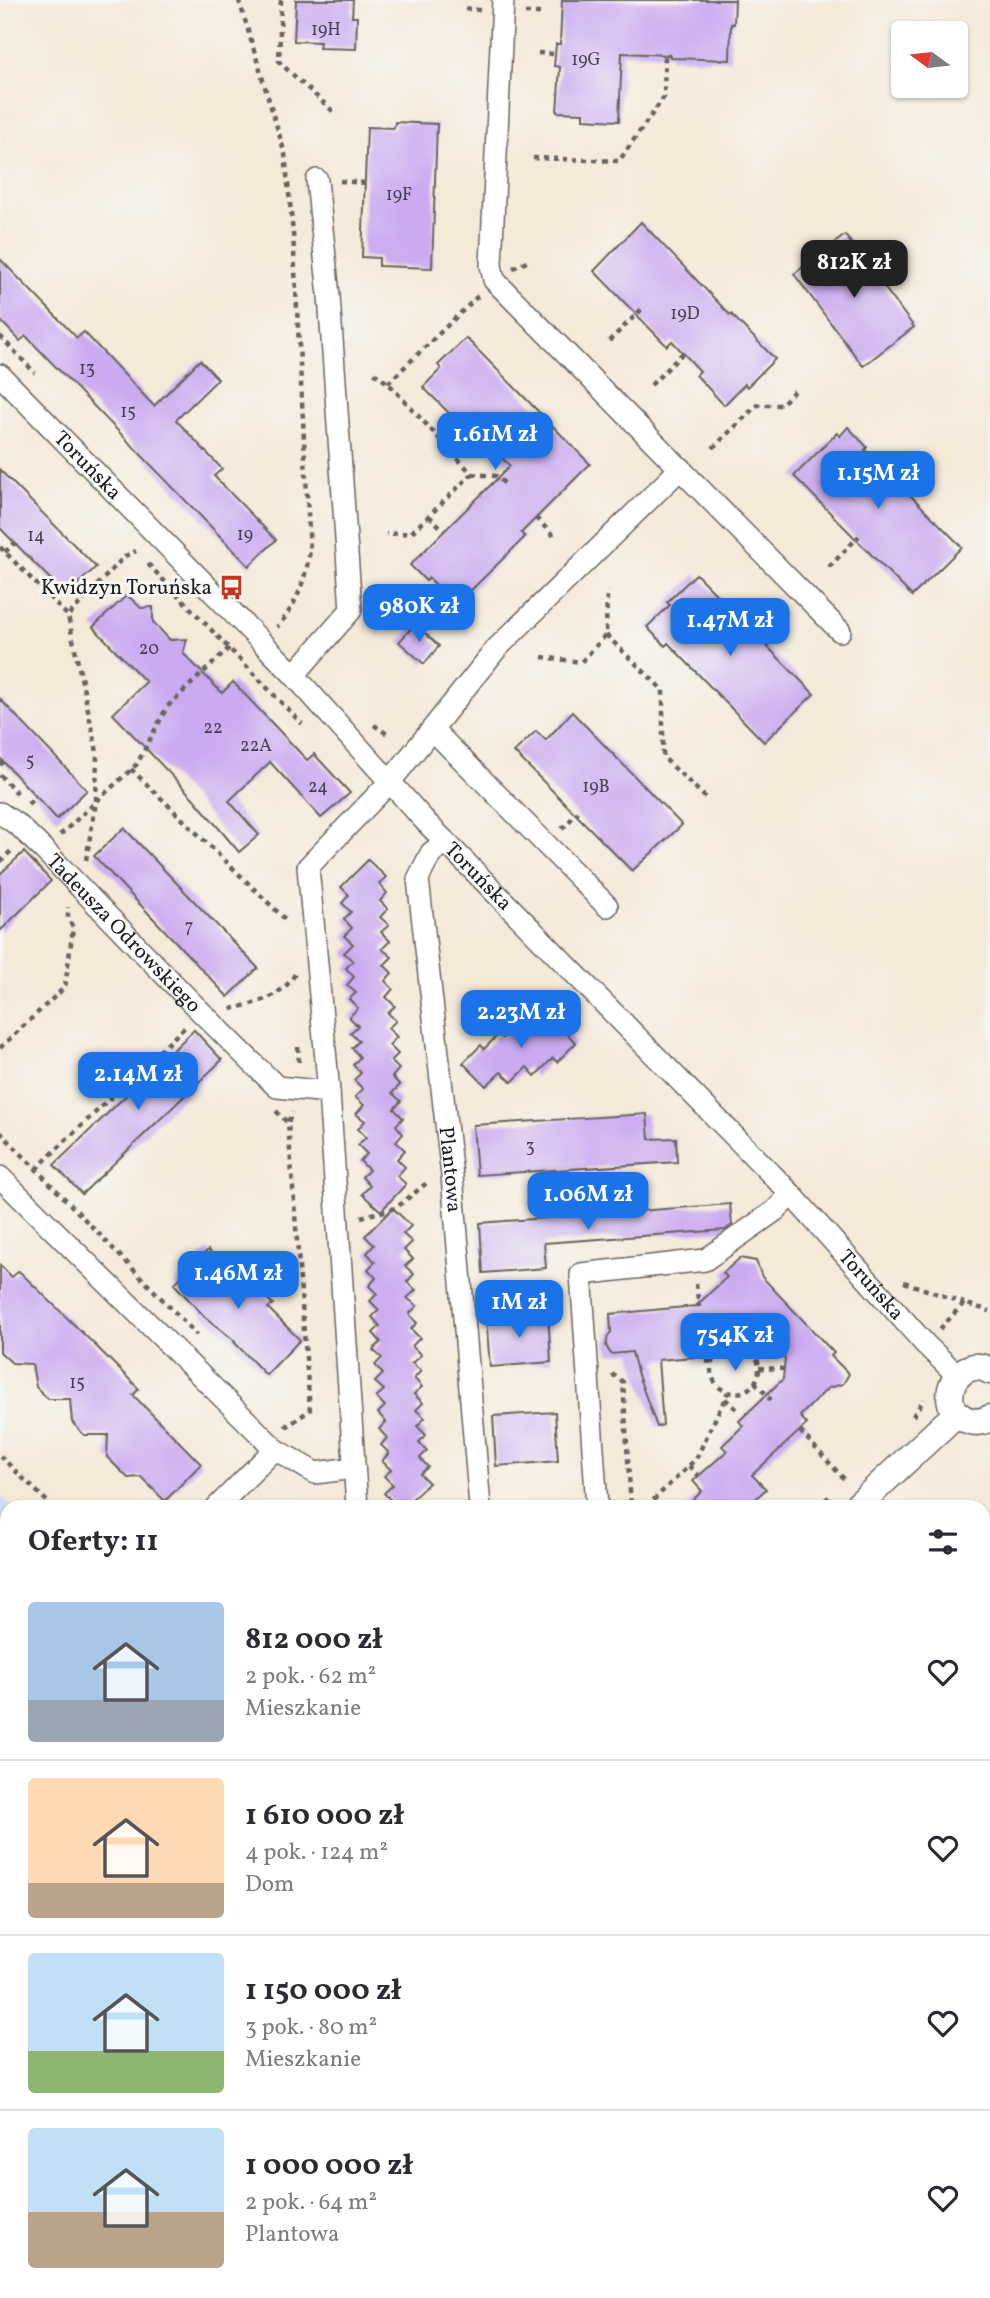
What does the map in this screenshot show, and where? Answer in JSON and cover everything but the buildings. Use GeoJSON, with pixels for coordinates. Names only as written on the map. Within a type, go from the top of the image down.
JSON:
{"type":"FeatureCollection","features":[{"type":"Feature","properties":{"kind":"street"},"geometry":{"type":"LineString","coordinates":[[503,0],[491,265],[494,280],[840,631]]}},
{"type":"Feature","properties":{"kind":"street"},"geometry":{"type":"LineString","coordinates":[[294,675],[351,610],[329,296],[317,180]]}},
{"type":"Feature","properties":{"kind":"street","name":"Toruńska"},"geometry":{"type":"LineString","coordinates":[[0,375],[294,675],[389,783],[791,1194],[925,1344],[957,1375]]}},
{"type":"Feature","properties":{"kind":"street"},"geometry":{"type":"LineString","coordinates":[[356,1500],[329,1092],[307,867],[389,783],[497,648],[681,468]]}},
{"type":"Feature","properties":{"kind":"street"},"geometry":{"type":"LineString","coordinates":[[433,730],[607,906]]}},
{"type":"Feature","properties":{"kind":"street","name":"Tadeusza Odrowskiego"},"geometry":{"type":"LineString","coordinates":[[0,813],[18,825],[79,885],[190,1001],[273,1095]]}},
{"type":"Feature","properties":{"kind":"street","name":"Plantowa"},"geometry":{"type":"LineString","coordinates":[[446,842],[431,853],[418,879],[452,1175],[479,1500]]}},
{"type":"Feature","properties":{"kind":"street"},"geometry":{"type":"LineString","coordinates":[[273,1095],[300,1089],[329,1092]]}},
{"type":"Feature","properties":{"kind":"street"},"geometry":{"type":"LineString","coordinates":[[0,1177],[275,1449],[315,1473],[354,1468]]}},
{"type":"Feature","properties":{"kind":"street"},"geometry":{"type":"LineString","coordinates":[[597,1500],[581,1274],[705,1260],[776,1210],[791,1194]]}},
{"type":"Feature","properties":{"kind":"street"},"geometry":{"type":"LineString","coordinates":[[990,1371],[985,1368],[970,1368],[957,1375],[950,1387],[949,1402],[956,1414],[969,1422],[984,1422],[990,1418]]}},
{"type":"Feature","properties":{"kind":"street"},"geometry":{"type":"LineString","coordinates":[[864,1500],[956,1414]]}},
{"type":"Feature","properties":{"kind":"street"},"geometry":{"type":"LineString","coordinates":[[223,1500],[275,1449]]}},
{"type":"Feature","properties":{"kind":"path"},"geometry":{"type":"LineString","coordinates":[[239,0],[285,154],[293,233],[310,551],[301,588],[293,606],[277,627]]}},
{"type":"Feature","properties":{"kind":"path"},"geometry":{"type":"LineString","coordinates":[[281,0],[279,62],[336,114]]}},
{"type":"Feature","properties":{"kind":"path"},"geometry":{"type":"LineString","coordinates":[[538,53],[555,54]]}},
{"type":"Feature","properties":{"kind":"path"},"geometry":{"type":"LineString","coordinates":[[533,158],[619,161],[664,97],[665,55]]}},
{"type":"Feature","properties":{"kind":"path"},"geometry":{"type":"LineString","coordinates":[[339,181],[365,183]]}},
{"type":"Feature","properties":{"kind":"path"},"geometry":{"type":"LineString","coordinates":[[388,383],[494,280],[505,271],[529,261]]}},
{"type":"Feature","properties":{"kind":"path"},"geometry":{"type":"LineString","coordinates":[[609,341],[642,309]]}},
{"type":"Feature","properties":{"kind":"path"},"geometry":{"type":"LineString","coordinates":[[651,385],[683,353]]}},
{"type":"Feature","properties":{"kind":"path"},"geometry":{"type":"LineString","coordinates":[[374,373],[388,383],[472,474],[496,476],[505,484]]}},
{"type":"Feature","properties":{"kind":"path"},"geometry":{"type":"LineString","coordinates":[[713,448],[757,405],[780,405],[796,389]]}},
{"type":"Feature","properties":{"kind":"path"},"geometry":{"type":"LineString","coordinates":[[449,450],[474,425]]}},
{"type":"Feature","properties":{"kind":"path"},"geometry":{"type":"LineString","coordinates":[[386,534],[411,533],[472,474]]}},
{"type":"Feature","properties":{"kind":"path"},"geometry":{"type":"LineString","coordinates":[[429,516],[445,531]]}},
{"type":"Feature","properties":{"kind":"path"},"geometry":{"type":"LineString","coordinates":[[536,517],[556,538]]}},
{"type":"Feature","properties":{"kind":"path"},"geometry":{"type":"LineString","coordinates":[[830,567],[859,537]]}},
{"type":"Feature","properties":{"kind":"path"},"geometry":{"type":"LineString","coordinates":[[5,552],[15,543]]}},
{"type":"Feature","properties":{"kind":"path"},"geometry":{"type":"LineString","coordinates":[[0,547],[68,616],[97,752],[96,802],[86,863]]}},
{"type":"Feature","properties":{"kind":"path"},"geometry":{"type":"LineString","coordinates":[[68,616],[125,556],[136,551]]}},
{"type":"Feature","properties":{"kind":"path"},"geometry":{"type":"LineString","coordinates":[[43,590],[52,581]]}},
{"type":"Feature","properties":{"kind":"path"},"geometry":{"type":"LineString","coordinates":[[542,657],[581,662],[606,635],[607,591]]}},
{"type":"Feature","properties":{"kind":"path"},"geometry":{"type":"LineString","coordinates":[[755,639],[776,617]]}},
{"type":"Feature","properties":{"kind":"path"},"geometry":{"type":"LineString","coordinates":[[606,635],[663,690],[663,757],[705,797]]}},
{"type":"Feature","properties":{"kind":"path"},"geometry":{"type":"LineString","coordinates":[[44,850],[137,764],[167,707],[229,648]]}},
{"type":"Feature","properties":{"kind":"path"},"geometry":{"type":"LineString","coordinates":[[131,769],[295,929]]}},
{"type":"Feature","properties":{"kind":"path"},"geometry":{"type":"LineString","coordinates":[[28,804],[36,796]]}},
{"type":"Feature","properties":{"kind":"path"},"geometry":{"type":"LineString","coordinates":[[555,835],[578,812]]}},
{"type":"Feature","properties":{"kind":"path"},"geometry":{"type":"LineString","coordinates":[[0,1048],[65,987],[73,928],[68,918],[68,895],[79,885]]}},
{"type":"Feature","properties":{"kind":"path"},"geometry":{"type":"LineString","coordinates":[[236,1019],[227,1010],[275,995],[289,984],[296,971],[297,985]]}},
{"type":"Feature","properties":{"kind":"path"},"geometry":{"type":"LineString","coordinates":[[36,1169],[169,1041],[183,1028],[191,1025]]}},
{"type":"Feature","properties":{"kind":"path"},"geometry":{"type":"LineString","coordinates":[[290,1068],[299,1068],[298,1040]]}},
{"type":"Feature","properties":{"kind":"path"},"geometry":{"type":"LineString","coordinates":[[169,1041],[176,1047]]}},
{"type":"Feature","properties":{"kind":"path"},"geometry":{"type":"LineString","coordinates":[[134,1074],[141,1082]]}},
{"type":"Feature","properties":{"kind":"path"},"geometry":{"type":"LineString","coordinates":[[288,1123],[300,1089]]}},
{"type":"Feature","properties":{"kind":"path"},"geometry":{"type":"LineString","coordinates":[[273,1095],[288,1123],[310,1410],[288,1426],[281,1421]]}},
{"type":"Feature","properties":{"kind":"path"},"geometry":{"type":"LineString","coordinates":[[99,1108],[106,1114]]}},
{"type":"Feature","properties":{"kind":"path"},"geometry":{"type":"LineString","coordinates":[[0,1132],[205,1343]]}},
{"type":"Feature","properties":{"kind":"path"},"geometry":{"type":"LineString","coordinates":[[65,1141],[72,1148]]}},
{"type":"Feature","properties":{"kind":"path"},"geometry":{"type":"LineString","coordinates":[[336,1218],[364,1217],[396,1208],[433,1178],[452,1175]]}},
{"type":"Feature","properties":{"kind":"path"},"geometry":{"type":"LineString","coordinates":[[685,1281],[695,1280],[699,1307]]}},
{"type":"Feature","properties":{"kind":"path"},"geometry":{"type":"LineString","coordinates":[[739,1321],[742,1346]]}},
{"type":"Feature","properties":{"kind":"path"},"geometry":{"type":"LineString","coordinates":[[701,1334],[703,1361],[712,1362]]}},
{"type":"Feature","properties":{"kind":"path"},"geometry":{"type":"LineString","coordinates":[[727,1346],[742,1346],[754,1354],[759,1368],[755,1382],[743,1391],[728,1392],[716,1384],[711,1370],[712,1362],[715,1355],[727,1346]]}},
{"type":"Feature","properties":{"kind":"path"},"geometry":{"type":"LineString","coordinates":[[759,1368],[784,1369]]}},
{"type":"Feature","properties":{"kind":"path"},"geometry":{"type":"LineString","coordinates":[[612,1374],[623,1382],[631,1500]]}},
{"type":"Feature","properties":{"kind":"path"},"geometry":{"type":"LineString","coordinates":[[755,1382],[771,1401]]}},
{"type":"Feature","properties":{"kind":"path"},"geometry":{"type":"LineString","coordinates":[[907,1426],[924,1398],[925,1391]]}},
{"type":"Feature","properties":{"kind":"path"},"geometry":{"type":"LineString","coordinates":[[654,1500],[696,1459],[728,1392]]}},
{"type":"Feature","properties":{"kind":"path"},"geometry":{"type":"LineString","coordinates":[[725,1399],[740,1412]]}},
{"type":"Feature","properties":{"kind":"path"},"geometry":{"type":"LineString","coordinates":[[800,1432],[846,1481]]}},
{"type":"Feature","properties":{"kind":"path"},"geometry":{"type":"LineString","coordinates":[[0,1456],[46,1500]]}},
{"type":"Feature","properties":{"kind":"path"},"geometry":{"type":"LineString","coordinates":[[689,1466],[699,1476]]}},
{"type":"Feature","properties":{"kind":"path"},"geometry":{"type":"LineString","coordinates":[[826,1500],[856,1472]]}},
{"type":"Feature","properties":{"kind":"place","name":"Kwidzyn Toruńska"},"geometry":{"type":"Point","coordinates":[232,587]}}]}
